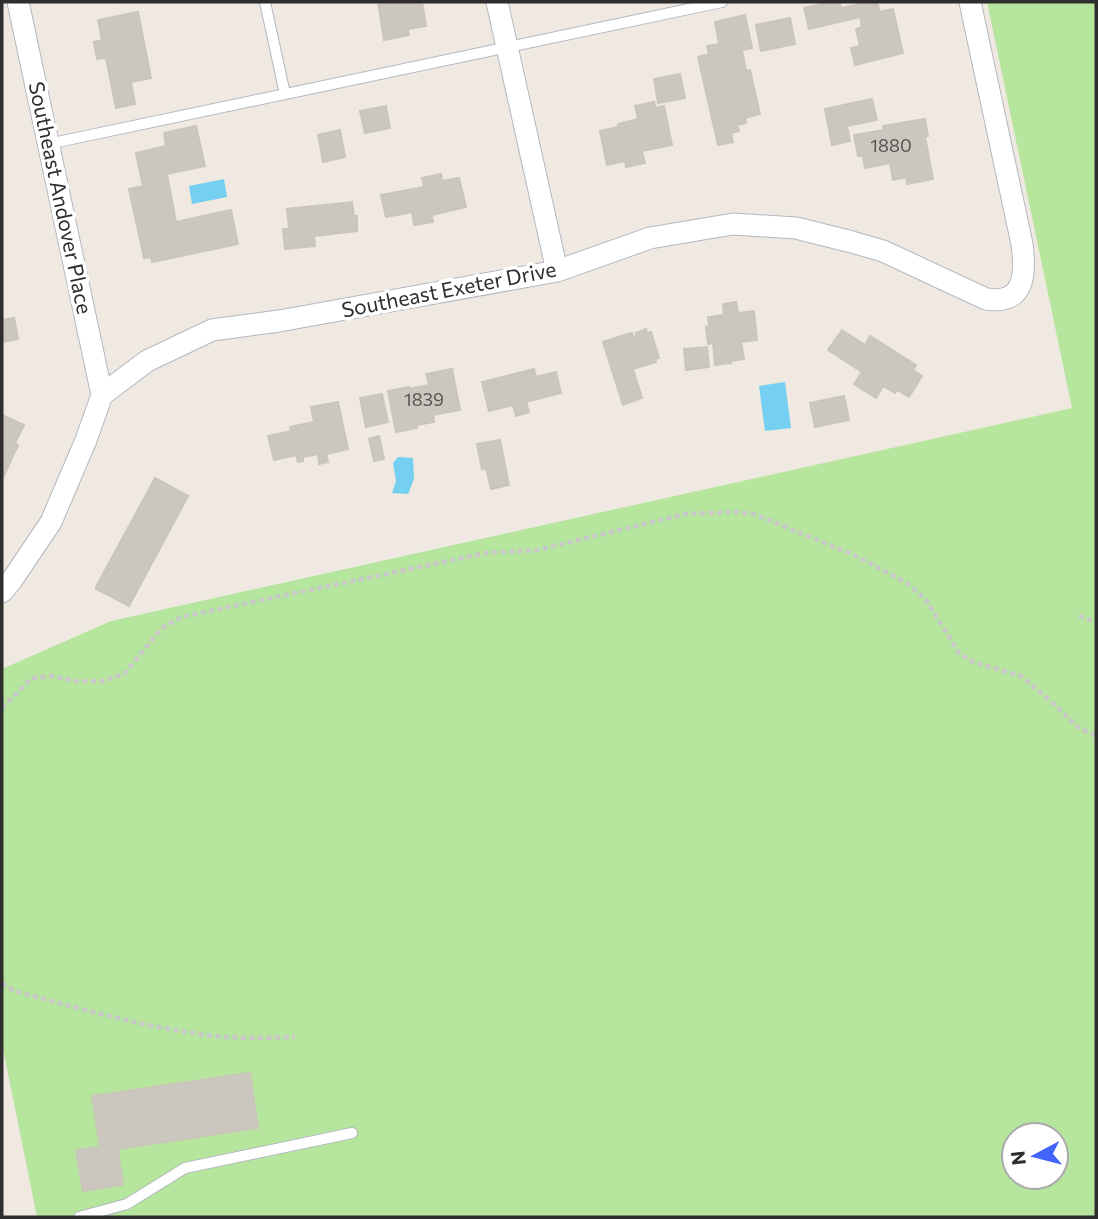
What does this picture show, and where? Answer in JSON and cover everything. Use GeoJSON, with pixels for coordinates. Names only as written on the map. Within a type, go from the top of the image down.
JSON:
{"type":"FeatureCollection","features":[{"type":"Feature","properties":{"kind":"street","name":"Southeast Andover Place"},"geometry":{"type":"LineString","coordinates":[[18,2],[102,395]]}},
{"type":"Feature","properties":{"kind":"street"},"geometry":{"type":"LineString","coordinates":[[497,2],[557,271]]}},
{"type":"Feature","properties":{"kind":"street","name":"Southeast Exeter Drive"},"geometry":{"type":"LineString","coordinates":[[102,395],[147,361],[212,330],[279,321],[557,271],[650,238],[733,224],[796,228],[883,251],[986,299],[1000,302],[1016,292],[1024,279],[1025,263],[970,2]]}},
{"type":"Feature","properties":{"kind":"street"},"geometry":{"type":"LineString","coordinates":[[2,592],[51,522],[102,395]]}},
{"type":"Feature","properties":{"kind":"lane"},"geometry":{"type":"LineString","coordinates":[[265,2],[285,94]]}},
{"type":"Feature","properties":{"kind":"lane"},"geometry":{"type":"LineString","coordinates":[[48,144],[722,2]]}},
{"type":"Feature","properties":{"kind":"lane"},"geometry":{"type":"LineString","coordinates":[[79,1217],[127,1204],[185,1168],[352,1133]]}},
{"type":"Feature","properties":{"kind":"path"},"geometry":{"type":"LineString","coordinates":[[2,708],[32,678],[52,676],[76,681],[104,681],[124,674],[162,628],[181,617],[486,553],[538,550],[685,514],[733,512],[754,514],[854,555],[907,583],[926,600],[960,653],[974,662],[1021,676],[1080,729],[1096,736]]}},
{"type":"Feature","properties":{"kind":"path"},"geometry":{"type":"LineString","coordinates":[[1079,616],[1096,622]]}},
{"type":"Feature","properties":{"kind":"path"},"geometry":{"type":"LineString","coordinates":[[2,983],[14,991],[128,1021],[200,1035],[295,1037]]}},
{"type":"Feature","properties":{"kind":"green space"},"geometry":{"type":"Polygon","coordinates":[[[987,2],[1096,2],[1096,1217],[37,1217],[2,1044],[2,669],[111,621],[1072,408],[987,2]]]}},
{"type":"Feature","properties":{"kind":"water"},"geometry":{"type":"Polygon","coordinates":[[[224,179],[227,197],[192,204],[189,186],[224,179]]]}},
{"type":"Feature","properties":{"kind":"water"},"geometry":{"type":"Polygon","coordinates":[[[785,382],[791,428],[765,431],[759,386],[785,382]]]}},
{"type":"Feature","properties":{"kind":"water"},"geometry":{"type":"Polygon","coordinates":[[[398,457],[413,458],[414,479],[408,494],[392,493],[396,481],[393,463],[398,457]]]}},
{"type":"Feature","properties":{"kind":"building"},"geometry":{"type":"Polygon","coordinates":[[[378,2],[422,2],[426,26],[408,29],[409,35],[384,40],[378,2]]]}},
{"type":"Feature","properties":{"kind":"building"},"geometry":{"type":"Polygon","coordinates":[[[839,2],[841,8],[856,5],[856,2],[877,2],[880,12],[893,9],[903,53],[855,65],[851,48],[860,46],[856,29],[862,27],[860,17],[809,29],[804,8],[839,2]]]}},
{"type":"Feature","properties":{"kind":"building"},"geometry":{"type":"Polygon","coordinates":[[[138,12],[151,78],[131,82],[135,104],[116,108],[106,58],[97,59],[94,42],[102,40],[98,20],[138,12]]]}},
{"type":"Feature","properties":{"kind":"building"},"geometry":{"type":"Polygon","coordinates":[[[745,15],[752,48],[742,50],[746,71],[750,70],[760,114],[745,118],[746,123],[737,125],[739,131],[731,133],[733,142],[718,145],[698,57],[709,54],[707,46],[719,44],[715,22],[745,15]]]}},
{"type":"Feature","properties":{"kind":"building"},"geometry":{"type":"Polygon","coordinates":[[[790,18],[795,44],[761,51],[756,25],[790,18]]]}},
{"type":"Feature","properties":{"kind":"building"},"geometry":{"type":"Polygon","coordinates":[[[680,74],[685,98],[658,103],[654,79],[680,74]]]}},
{"type":"Feature","properties":{"kind":"building"},"geometry":{"type":"Polygon","coordinates":[[[872,99],[877,120],[847,126],[850,141],[832,145],[825,109],[872,99]]]}},
{"type":"Feature","properties":{"kind":"building"},"geometry":{"type":"Polygon","coordinates":[[[654,102],[656,108],[664,106],[672,145],[642,151],[645,163],[626,167],[625,161],[607,165],[600,131],[638,119],[635,106],[654,102]]]}},
{"type":"Feature","properties":{"kind":"building"},"geometry":{"type":"Polygon","coordinates":[[[386,106],[390,128],[365,133],[360,111],[386,106]]]}},
{"type":"Feature","properties":{"kind":"building"},"geometry":{"type":"Polygon","coordinates":[[[925,119],[928,136],[925,137],[933,179],[907,184],[906,177],[893,180],[890,163],[865,168],[863,156],[858,156],[854,135],[884,130],[883,126],[925,119]]]}},
{"type":"Feature","properties":{"kind":"building"},"geometry":{"type":"Polygon","coordinates":[[[196,126],[205,166],[167,174],[176,222],[231,210],[238,244],[152,262],[151,257],[144,258],[129,189],[143,186],[136,153],[166,146],[164,133],[196,126]]]}},
{"type":"Feature","properties":{"kind":"building"},"geometry":{"type":"Polygon","coordinates":[[[340,130],[345,157],[323,162],[318,135],[340,130]]]}},
{"type":"Feature","properties":{"kind":"building"},"geometry":{"type":"Polygon","coordinates":[[[441,174],[442,181],[459,178],[466,207],[432,215],[433,222],[414,225],[412,212],[386,217],[381,195],[424,187],[422,178],[441,174]]]}},
{"type":"Feature","properties":{"kind":"building"},"geometry":{"type":"Polygon","coordinates":[[[352,202],[354,216],[357,216],[357,231],[314,236],[315,246],[285,249],[283,229],[289,229],[287,209],[352,202]]]}},
{"type":"Feature","properties":{"kind":"building"},"geometry":{"type":"Polygon","coordinates":[[[736,302],[738,313],[754,311],[757,340],[741,342],[744,359],[715,365],[713,343],[708,344],[708,317],[724,315],[723,304],[736,302]]]}},
{"type":"Feature","properties":{"kind":"building"},"geometry":{"type":"Polygon","coordinates":[[[14,318],[18,339],[2,342],[2,320],[14,318]]]}},
{"type":"Feature","properties":{"kind":"building"},"geometry":{"type":"Polygon","coordinates":[[[646,329],[647,333],[651,332],[659,358],[655,359],[656,362],[633,369],[642,398],[623,405],[603,342],[632,333],[633,337],[637,336],[636,333],[646,329]]]}},
{"type":"Feature","properties":{"kind":"building"},"geometry":{"type":"Polygon","coordinates":[[[842,330],[865,345],[870,336],[916,365],[913,370],[922,376],[909,397],[883,386],[876,398],[854,384],[862,372],[828,350],[842,330]]]}},
{"type":"Feature","properties":{"kind":"building"},"geometry":{"type":"Polygon","coordinates":[[[707,347],[709,367],[686,370],[684,349],[707,347]]]}},
{"type":"Feature","properties":{"kind":"building"},"geometry":{"type":"Polygon","coordinates":[[[452,369],[460,410],[433,415],[434,422],[396,432],[388,391],[429,385],[426,374],[452,369]]]}},
{"type":"Feature","properties":{"kind":"building"},"geometry":{"type":"Polygon","coordinates":[[[534,369],[536,377],[556,372],[561,393],[526,402],[529,412],[516,416],[513,405],[489,411],[482,382],[534,369]]]}},
{"type":"Feature","properties":{"kind":"building"},"geometry":{"type":"Polygon","coordinates":[[[382,394],[388,422],[366,427],[360,398],[382,394]]]}},
{"type":"Feature","properties":{"kind":"building"},"geometry":{"type":"Polygon","coordinates":[[[844,396],[849,420],[815,427],[810,403],[844,396]]]}},
{"type":"Feature","properties":{"kind":"building"},"geometry":{"type":"Polygon","coordinates":[[[338,402],[348,449],[326,454],[328,462],[319,464],[318,454],[303,457],[303,461],[298,462],[296,455],[274,460],[268,436],[291,431],[290,427],[314,422],[311,407],[338,402]]]}},
{"type":"Feature","properties":{"kind":"building"},"geometry":{"type":"Polygon","coordinates":[[[2,415],[24,425],[2,480],[2,415]]]}},
{"type":"Feature","properties":{"kind":"building"},"geometry":{"type":"Polygon","coordinates":[[[379,436],[384,459],[374,461],[369,439],[379,436]]]}},
{"type":"Feature","properties":{"kind":"building"},"geometry":{"type":"Polygon","coordinates":[[[500,440],[509,485],[491,489],[486,468],[482,469],[477,444],[500,440]]]}},
{"type":"Feature","properties":{"kind":"building"},"geometry":{"type":"Polygon","coordinates":[[[155,478],[188,496],[129,606],[96,587],[155,478]]]}},
{"type":"Feature","properties":{"kind":"building"},"geometry":{"type":"Polygon","coordinates":[[[250,1073],[258,1128],[118,1149],[123,1185],[83,1191],[76,1150],[100,1147],[92,1096],[250,1073]]]}}]}
